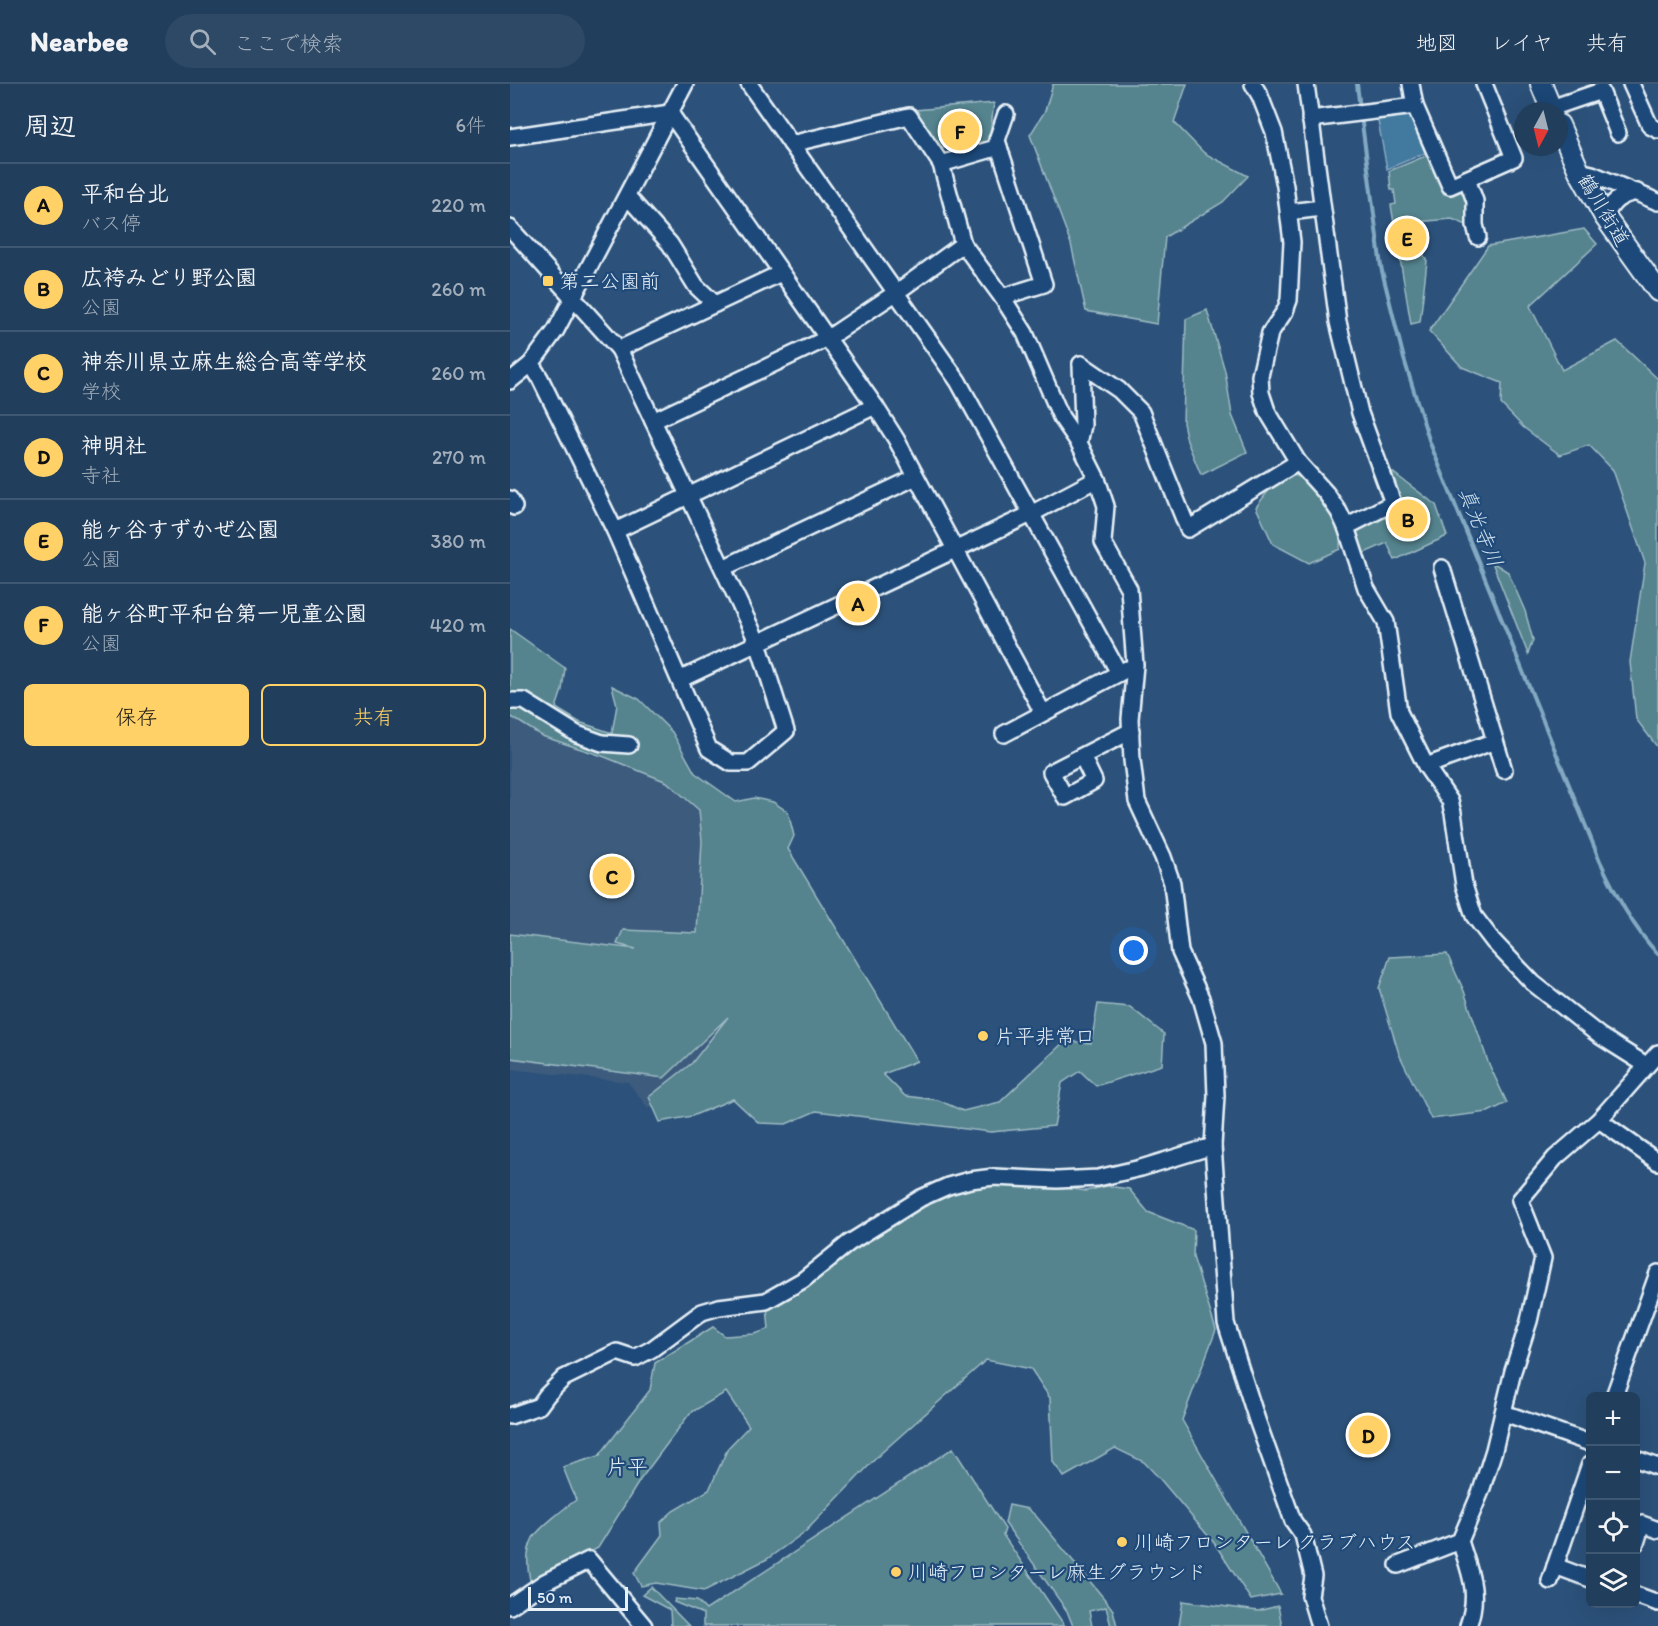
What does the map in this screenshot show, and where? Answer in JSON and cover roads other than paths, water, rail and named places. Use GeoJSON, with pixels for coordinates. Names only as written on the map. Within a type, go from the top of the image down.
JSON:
{"type":"FeatureCollection","features":[{"type":"Feature","properties":{"kind":"main road","name":"鶴川街道"},"geometry":{"type":"LineString","coordinates":[[1541,84],[1549,102]]}},
{"type":"Feature","properties":{"kind":"main road","name":"鶴川街道"},"geometry":{"type":"LineString","coordinates":[[1568,146],[1605,217],[1658,291]]}},
{"type":"Feature","properties":{"kind":"street"},"geometry":{"type":"LineString","coordinates":[[510,381],[531,364],[556,330],[685,84]]}},
{"type":"Feature","properties":{"kind":"street"},"geometry":{"type":"LineString","coordinates":[[749,84],[958,381],[1119,673]]}},
{"type":"Feature","properties":{"kind":"street"},"geometry":{"type":"LineString","coordinates":[[1253,84],[1274,132],[1289,212],[1292,242],[1289,300],[1285,311],[1270,333],[1260,376],[1261,393],[1267,411],[1298,462],[1326,493],[1346,527],[1366,588],[1386,622],[1399,712],[1426,766],[1450,801],[1454,813],[1464,885],[1474,916],[1480,926],[1533,983],[1600,1036],[1646,1065]]}},
{"type":"Feature","properties":{"kind":"street"},"geometry":{"type":"LineString","coordinates":[[1306,84],[1338,322],[1360,413],[1393,503],[1346,527]]}},
{"type":"Feature","properties":{"kind":"street"},"geometry":{"type":"LineString","coordinates":[[1411,84],[1415,106],[1450,186],[1514,158],[1484,84]]}},
{"type":"Feature","properties":{"kind":"street"},"geometry":{"type":"LineString","coordinates":[[1631,84],[1650,126],[1658,130]]}},
{"type":"Feature","properties":{"kind":"street"},"geometry":{"type":"LineString","coordinates":[[1568,108],[1601,91],[1611,127]]}},
{"type":"Feature","properties":{"kind":"street"},"geometry":{"type":"LineString","coordinates":[[1310,119],[1415,106]]}},
{"type":"Feature","properties":{"kind":"street"},"geometry":{"type":"LineString","coordinates":[[510,137],[670,113]]}},
{"type":"Feature","properties":{"kind":"street"},"geometry":{"type":"LineString","coordinates":[[670,113],[896,439],[1043,713]]}},
{"type":"Feature","properties":{"kind":"street"},"geometry":{"type":"LineString","coordinates":[[1002,297],[1044,285],[997,140],[1006,114]]}},
{"type":"Feature","properties":{"kind":"street"},"geometry":{"type":"LineString","coordinates":[[791,144],[909,116],[941,164],[963,244],[1025,333],[1061,417],[1079,443],[1097,479],[1106,507],[1103,542],[1130,589],[1135,665],[1131,731],[1137,801],[1163,856],[1172,883],[1180,952],[1201,999],[1214,1043],[1216,1096],[1213,1146],[1226,1323],[1293,1521],[1303,1535],[1313,1576],[1310,1596],[1319,1626]]}},
{"type":"Feature","properties":{"kind":"street"},"geometry":{"type":"LineString","coordinates":[[941,164],[999,147]]}},
{"type":"Feature","properties":{"kind":"street"},"geometry":{"type":"LineString","coordinates":[[1579,171],[1658,202]]}},
{"type":"Feature","properties":{"kind":"street"},"geometry":{"type":"LineString","coordinates":[[1467,179],[1475,201],[1475,225],[1478,237]]}},
{"type":"Feature","properties":{"kind":"street"},"geometry":{"type":"LineString","coordinates":[[1605,217],[1609,207],[1616,200],[1637,192]]}},
{"type":"Feature","properties":{"kind":"street"},"geometry":{"type":"LineString","coordinates":[[627,196],[670,244],[696,286],[715,304]]}},
{"type":"Feature","properties":{"kind":"street"},"geometry":{"type":"LineString","coordinates":[[1289,212],[1322,208]]}},
{"type":"Feature","properties":{"kind":"street"},"geometry":{"type":"LineString","coordinates":[[510,230],[619,349],[758,643],[786,731],[748,763],[731,763],[709,749],[681,679],[615,531],[531,364]]}},
{"type":"Feature","properties":{"kind":"street"},"geometry":{"type":"LineString","coordinates":[[653,421],[828,338],[963,244]]}},
{"type":"Feature","properties":{"kind":"street"},"geometry":{"type":"LineString","coordinates":[[619,349],[781,273]]}},
{"type":"Feature","properties":{"kind":"street"},"geometry":{"type":"LineString","coordinates":[[1079,443],[1083,425],[1081,364],[1119,390],[1141,412],[1188,529],[1298,462]]}},
{"type":"Feature","properties":{"kind":"street"},"geometry":{"type":"LineString","coordinates":[[615,531],[875,406]]}},
{"type":"Feature","properties":{"kind":"street"},"geometry":{"type":"LineString","coordinates":[[723,568],[916,477]]}},
{"type":"Feature","properties":{"kind":"street"},"geometry":{"type":"LineString","coordinates":[[681,679],[1031,514],[1097,479]]}},
{"type":"Feature","properties":{"kind":"street"},"geometry":{"type":"LineString","coordinates":[[1442,568],[1504,770]]}},
{"type":"Feature","properties":{"kind":"street"},"geometry":{"type":"LineString","coordinates":[[1004,734],[1135,665]]}},
{"type":"Feature","properties":{"kind":"street"},"geometry":{"type":"LineString","coordinates":[[510,701],[524,701],[577,734],[602,743],[629,745]]}},
{"type":"Feature","properties":{"kind":"street"},"geometry":{"type":"LineString","coordinates":[[1082,756],[1131,731]]}},
{"type":"Feature","properties":{"kind":"street"},"geometry":{"type":"LineString","coordinates":[[1426,766],[1495,741]]}},
{"type":"Feature","properties":{"kind":"street"},"geometry":{"type":"LineString","coordinates":[[1468,1626],[1475,1594],[1460,1541],[1481,1491],[1504,1413],[1543,1258],[1520,1200],[1555,1158],[1599,1120],[1658,1053]]}},
{"type":"Feature","properties":{"kind":"street"},"geometry":{"type":"LineString","coordinates":[[1599,1120],[1658,1162]]}},
{"type":"Feature","properties":{"kind":"street"},"geometry":{"type":"LineString","coordinates":[[510,1416],[539,1406],[564,1378],[590,1364],[617,1352],[635,1358],[652,1349],[702,1312],[719,1307],[766,1301],[811,1274],[849,1243],[921,1198],[948,1186],[970,1180],[994,1178],[1057,1180],[1098,1178],[1141,1168],[1213,1146]]}},
{"type":"Feature","properties":{"kind":"street"},"geometry":{"type":"LineString","coordinates":[[1615,1392],[1658,1273]]}},
{"type":"Feature","properties":{"kind":"street"},"geometry":{"type":"LineString","coordinates":[[1504,1413],[1586,1442]]}},
{"type":"Feature","properties":{"kind":"street"},"geometry":{"type":"LineString","coordinates":[[1640,1461],[1658,1467]]}},
{"type":"Feature","properties":{"kind":"street"},"geometry":{"type":"LineString","coordinates":[[1586,1475],[1552,1573],[1586,1578]]}},
{"type":"Feature","properties":{"kind":"street"},"geometry":{"type":"LineString","coordinates":[[1640,1529],[1642,1524],[1658,1530]]}},
{"type":"Feature","properties":{"kind":"street"},"geometry":{"type":"LineString","coordinates":[[1398,1565],[1460,1541]]}},
{"type":"Feature","properties":{"kind":"street"},"geometry":{"type":"LineString","coordinates":[[510,1606],[545,1582],[589,1560],[644,1626]]}},
{"type":"Feature","properties":{"kind":"street"},"geometry":{"type":"LineString","coordinates":[[1640,1597],[1658,1603]]}},
{"type":"Feature","properties":{"kind":"waterway","name":"真光寺川"},"geometry":{"type":"LineString","coordinates":[[1357,84],[1360,109]]}},
{"type":"Feature","properties":{"kind":"waterway","name":"真光寺川"},"geometry":{"type":"LineString","coordinates":[[1361,116],[1381,267],[1404,359],[1430,443],[1600,861],[1618,898],[1658,954]]}},
{"type":"Feature","properties":{"kind":"place","name":"能ヶ谷町平和台第一児童公園"},"geometry":{"type":"Point","coordinates":[960,131]}},
{"type":"Feature","properties":{"kind":"place","name":"能ヶ谷すずかぜ公園"},"geometry":{"type":"Point","coordinates":[1407,238]}},
{"type":"Feature","properties":{"kind":"place","name":"第二公園前"},"geometry":{"type":"Point","coordinates":[548,281]}},
{"type":"Feature","properties":{"kind":"place","name":"広袴みどり野公園"},"geometry":{"type":"Point","coordinates":[1408,519]}},
{"type":"Feature","properties":{"kind":"place","name":"平和台北"},"geometry":{"type":"Point","coordinates":[858,603]}},
{"type":"Feature","properties":{"kind":"place","name":"神奈川県立麻生総合高等学校"},"geometry":{"type":"Point","coordinates":[612,876]}},
{"type":"Feature","properties":{"kind":"place","name":"片平非常口"},"geometry":{"type":"Point","coordinates":[983,1036]}},
{"type":"Feature","properties":{"kind":"place","name":"神明社"},"geometry":{"type":"Point","coordinates":[1368,1435]}},
{"type":"Feature","properties":{"kind":"place","name":"川崎フロンターレ クラブハウス"},"geometry":{"type":"Point","coordinates":[1122,1542]}},
{"type":"Feature","properties":{"kind":"place","name":"川崎フロンターレ麻生グラウンド"},"geometry":{"type":"Point","coordinates":[896,1572]}},
{"type":"Feature","properties":{"kind":"district","name":"片平"},"geometry":{"type":"Point","coordinates":[627,1466]}}]}
